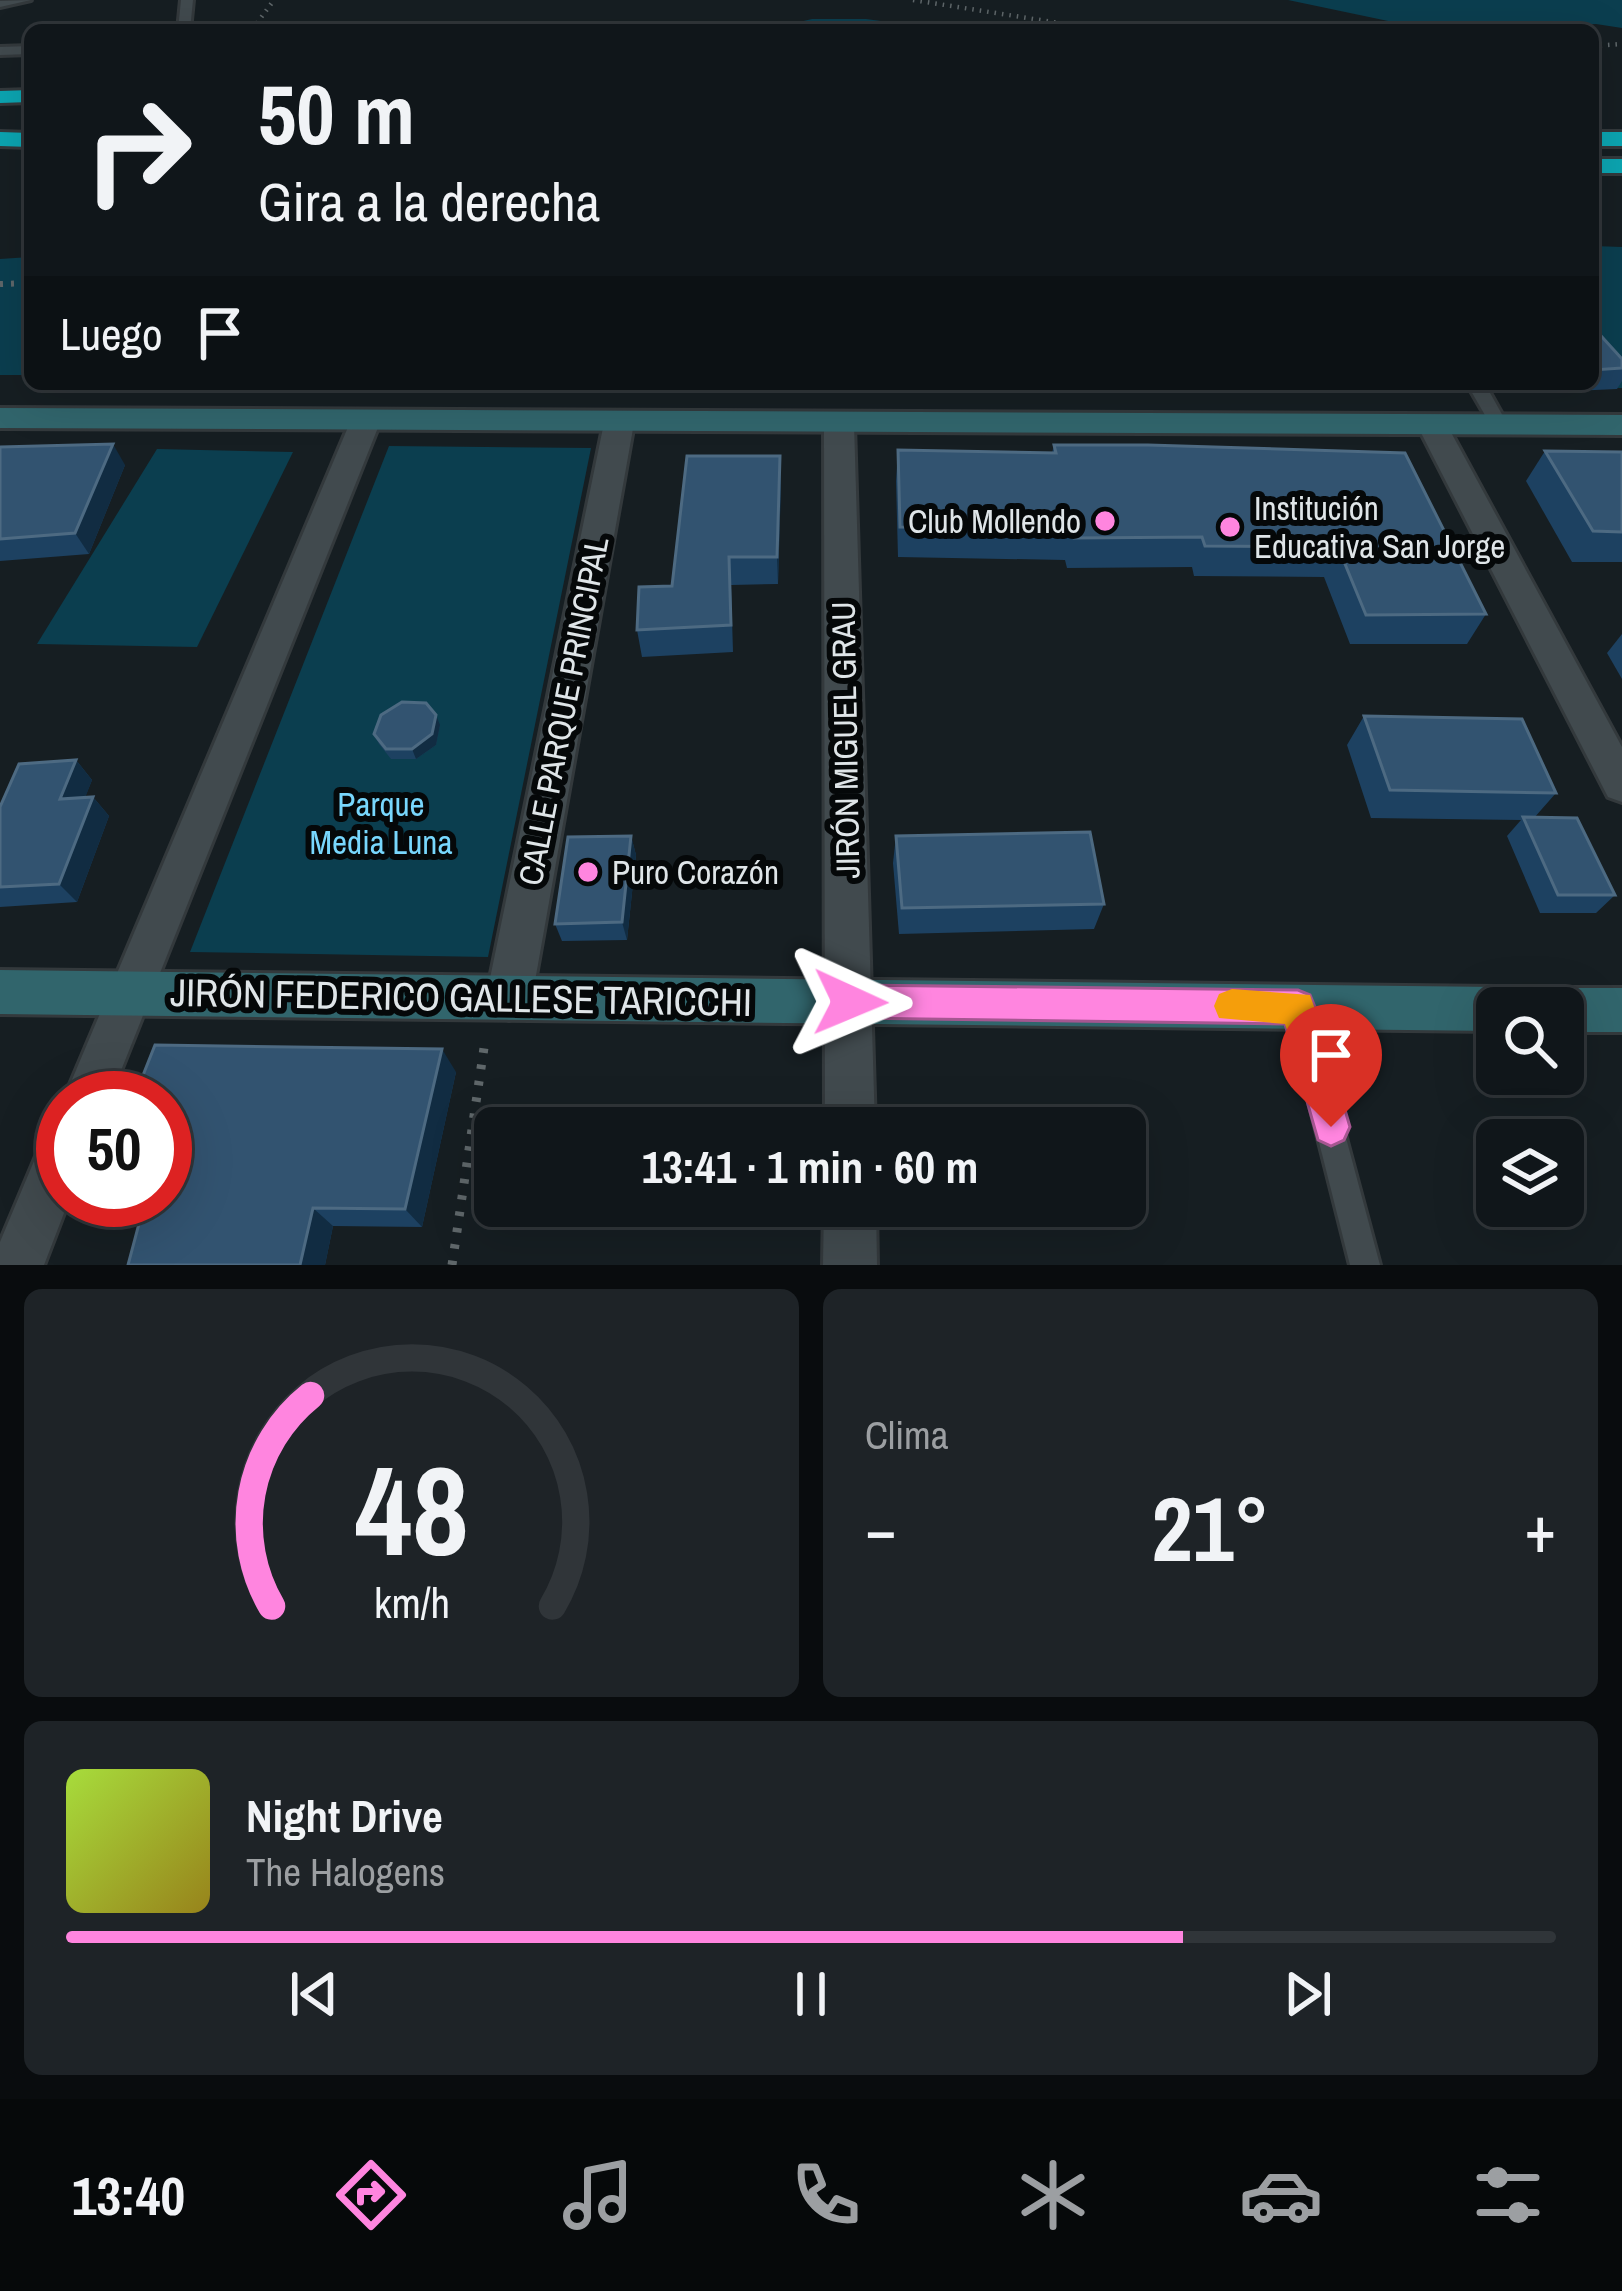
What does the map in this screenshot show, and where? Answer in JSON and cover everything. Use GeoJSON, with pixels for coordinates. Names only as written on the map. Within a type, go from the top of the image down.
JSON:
{"type":"FeatureCollection","features":[{"type":"Feature","properties":{"kind":"main road"},"geometry":{"type":"LineString","coordinates":[[0,418],[1622,425]]}},
{"type":"Feature","properties":{"kind":"main road","name":"JIRÓN FEDERICO GALLESE TARICCHI"},"geometry":{"type":"LineString","coordinates":[[0,992],[1476,1009]]}},
{"type":"Feature","properties":{"kind":"main road"},"geometry":{"type":"LineString","coordinates":[[1584,1010],[1622,1010]]}},
{"type":"Feature","properties":{"kind":"street"},"geometry":{"type":"LineString","coordinates":[[97,1071],[366,420]]}},
{"type":"Feature","properties":{"kind":"street","name":"CALLE PARQUE PRINCIPAL"},"geometry":{"type":"LineString","coordinates":[[500,998],[619,423]]}},
{"type":"Feature","properties":{"kind":"street","name":"JIRÓN MIGUEL GRAU"},"geometry":{"type":"LineString","coordinates":[[839,424],[850,1107]]}},
{"type":"Feature","properties":{"kind":"street"},"geometry":{"type":"LineString","coordinates":[[1432,424],[1622,785]]}},
{"type":"Feature","properties":{"kind":"street"},"geometry":{"type":"LineString","coordinates":[[17,1265],[36,1219]]}},
{"type":"Feature","properties":{"kind":"street"},"geometry":{"type":"LineString","coordinates":[[850,1227],[850,1265]]}},
{"type":"Feature","properties":{"kind":"lane"},"geometry":{"type":"LineString","coordinates":[[0,4],[25,0]]}},
{"type":"Feature","properties":{"kind":"lane"},"geometry":{"type":"LineString","coordinates":[[1479,390],[1499,425]]}},
{"type":"Feature","properties":{"kind":"lane"},"geometry":{"type":"LineString","coordinates":[[1298,1007],[1365,1265]]}},
{"type":"Feature","properties":{"kind":"path"},"geometry":{"type":"LineString","coordinates":[[256,24],[274,0]]}},
{"type":"Feature","properties":{"kind":"path"},"geometry":{"type":"LineString","coordinates":[[913,0],[1066,24]]}},
{"type":"Feature","properties":{"kind":"path"},"geometry":{"type":"LineString","coordinates":[[452,1265],[500,998]]}},
{"type":"Feature","properties":{"kind":"green space"},"geometry":{"type":"Polygon","coordinates":[[[1288,0],[1622,0],[1622,28],[1402,24],[1288,0]]]}},
{"type":"Feature","properties":{"kind":"green space"},"geometry":{"type":"Polygon","coordinates":[[[866,19],[903,24],[791,24],[866,19]]]}},
{"type":"Feature","properties":{"kind":"green space"},"geometry":{"type":"Polygon","coordinates":[[[1599,246],[1622,247],[1622,388],[1599,388],[1599,246]]]}},
{"type":"Feature","properties":{"kind":"green space"},"geometry":{"type":"Polygon","coordinates":[[[24,257],[24,375],[0,375],[0,259],[24,257]]]}},
{"type":"Feature","properties":{"kind":"green space","name":"Parque Media Luna"},"geometry":{"type":"Polygon","coordinates":[[[389,446],[591,448],[488,957],[190,952],[389,446]]]}},
{"type":"Feature","properties":{"kind":"green space"},"geometry":{"type":"Polygon","coordinates":[[[157,449],[293,452],[197,647],[37,644],[157,449]]]}},
{"type":"Feature","properties":{"kind":"building"},"geometry":{"type":"Polygon","coordinates":[[[1599,334],[1622,359],[1622,368],[1599,370],[1599,334]]]}},
{"type":"Feature","properties":{"kind":"building"},"geometry":{"type":"Polygon","coordinates":[[[113,444],[75,533],[0,539],[0,447],[113,444]]]}},
{"type":"Feature","properties":{"kind":"building"},"geometry":{"type":"Polygon","coordinates":[[[1054,445],[1405,453],[1486,614],[1366,615],[1338,547],[1205,546],[1202,537],[1074,538],[1072,530],[900,527],[898,450],[1056,453],[1054,445]]]}},
{"type":"Feature","properties":{"kind":"building"},"geometry":{"type":"Polygon","coordinates":[[[1545,451],[1622,452],[1622,532],[1593,531],[1545,451]]]}},
{"type":"Feature","properties":{"kind":"building"},"geometry":{"type":"Polygon","coordinates":[[[687,456],[780,456],[777,557],[729,557],[731,625],[637,630],[639,587],[672,586],[687,456]]]}},
{"type":"Feature","properties":{"kind":"building"},"geometry":{"type":"Polygon","coordinates":[[[402,702],[426,703],[436,715],[432,734],[412,749],[386,749],[374,734],[381,715],[402,702]]]}},
{"type":"Feature","properties":{"kind":"building"},"geometry":{"type":"Polygon","coordinates":[[[1364,716],[1522,719],[1556,793],[1390,790],[1364,716]]]}},
{"type":"Feature","properties":{"kind":"building"},"geometry":{"type":"Polygon","coordinates":[[[76,760],[60,799],[93,797],[59,884],[0,887],[0,807],[19,764],[76,760]]]}},
{"type":"Feature","properties":{"kind":"building"},"geometry":{"type":"Polygon","coordinates":[[[1523,817],[1577,818],[1615,895],[1558,895],[1523,817]]]}},
{"type":"Feature","properties":{"kind":"building"},"geometry":{"type":"Polygon","coordinates":[[[1090,832],[1104,904],[902,908],[896,836],[1090,832]]]}},
{"type":"Feature","properties":{"kind":"building"},"geometry":{"type":"Polygon","coordinates":[[[631,836],[622,922],[555,924],[568,837],[631,836]]]}},
{"type":"Feature","properties":{"kind":"building"},"geometry":{"type":"Polygon","coordinates":[[[155,1045],[442,1049],[405,1209],[313,1208],[300,1265],[128,1265],[138,1227],[192,1227],[192,1071],[145,1071],[155,1045]]]}},
{"type":"Feature","properties":{"kind":"slow traffic"},"geometry":{"type":"LineString","coordinates":[[1232,1006],[1298,1007],[1312,1053]]}},
{"type":"Feature","properties":{"kind":"place","name":"Club Mollendo"},"geometry":{"type":"Point","coordinates":[1105,521]}},
{"type":"Feature","properties":{"kind":"place","name":"Institución Educativa San Jorge"},"geometry":{"type":"Point","coordinates":[1230,527]}},
{"type":"Feature","properties":{"kind":"place","name":"Puro Corazón"},"geometry":{"type":"Point","coordinates":[588,872]}},
{"type":"Feature","properties":{"kind":"route"},"geometry":{"type":"LineString","coordinates":[[850,1002],[1298,1007],[1331,1127]]}}]}
